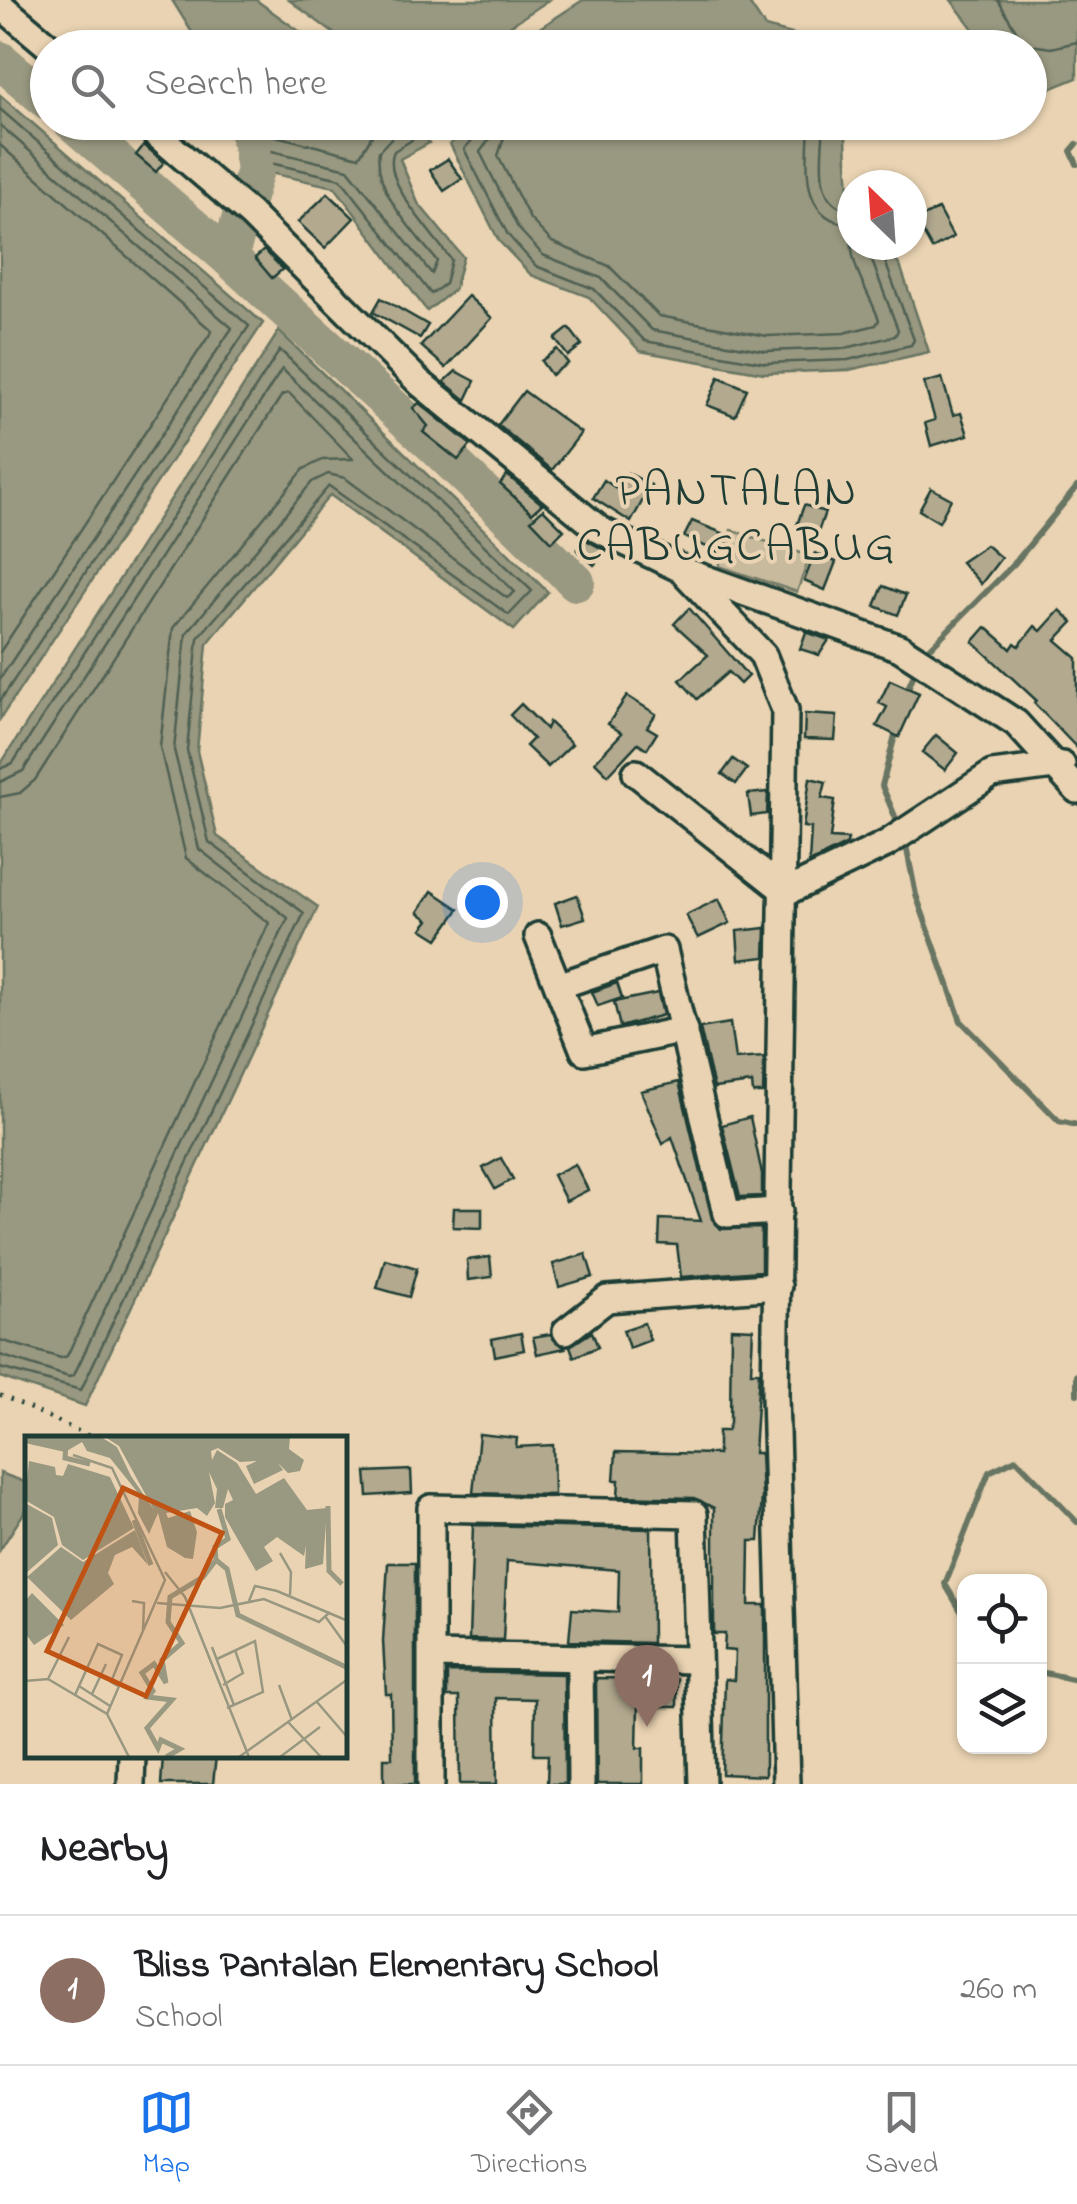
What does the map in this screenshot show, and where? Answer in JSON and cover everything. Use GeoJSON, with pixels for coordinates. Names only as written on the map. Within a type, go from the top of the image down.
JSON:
{"type":"FeatureCollection","features":[{"type":"Feature","properties":{"kind":"street"},"geometry":{"type":"LineString","coordinates":[[0,5],[30,30]]}},
{"type":"Feature","properties":{"kind":"street"},"geometry":{"type":"LineString","coordinates":[[164,140],[250,214],[420,383],[600,530],[681,570],[900,648],[1016,723],[1077,790]]}},
{"type":"Feature","properties":{"kind":"street"},"geometry":{"type":"LineString","coordinates":[[681,570],[763,655],[785,710],[786,892],[776,1395],[786,1784]]}},
{"type":"Feature","properties":{"kind":"street"},"geometry":{"type":"LineString","coordinates":[[786,892],[886,844],[992,774],[1051,764],[1077,767]]}},
{"type":"Feature","properties":{"kind":"street"},"geometry":{"type":"LineString","coordinates":[[636,772],[786,892]]}},
{"type":"Feature","properties":{"kind":"street"},"geometry":{"type":"LineString","coordinates":[[538,936],[584,1051],[684,1030]]}},
{"type":"Feature","properties":{"kind":"street"},"geometry":{"type":"LineString","coordinates":[[558,986],[664,950],[728,1214],[779,1211]]}},
{"type":"Feature","properties":{"kind":"street"},"geometry":{"type":"LineString","coordinates":[[566,1331],[607,1299],[778,1286]]}},
{"type":"Feature","properties":{"kind":"street"},"geometry":{"type":"LineString","coordinates":[[432,1784],[430,1508],[694,1514],[695,1660],[702,1784]]}},
{"type":"Feature","properties":{"kind":"street"},"geometry":{"type":"LineString","coordinates":[[432,1655],[695,1660]]}},
{"type":"Feature","properties":{"kind":"street"},"geometry":{"type":"LineString","coordinates":[[580,1658],[580,1784]]}},
{"type":"Feature","properties":{"kind":"street"},"geometry":{"type":"LineString","coordinates":[[131,1784],[132,1759]]}},
{"type":"Feature","properties":{"kind":"path"},"geometry":{"type":"LineString","coordinates":[[0,1395],[89,1436]]}},
{"type":"Feature","properties":{"kind":"shaded area"},"geometry":{"type":"Polygon","coordinates":[[[731,530],[810,556],[797,592],[719,566],[731,530]]]}},
{"type":"Feature","properties":{"kind":"water"},"geometry":{"type":"Polygon","coordinates":[[[172,0],[256,0],[297,30],[191,30],[172,0]]]}},
{"type":"Feature","properties":{"kind":"water"},"geometry":{"type":"Polygon","coordinates":[[[289,0],[549,0],[503,30],[329,30],[289,0]]]}},
{"type":"Feature","properties":{"kind":"water"},"geometry":{"type":"Polygon","coordinates":[[[583,0],[747,0],[765,27],[776,30],[537,30],[583,0]]]}},
{"type":"Feature","properties":{"kind":"water"},"geometry":{"type":"Polygon","coordinates":[[[951,0],[1077,0],[1077,78],[1047,90],[1047,30],[974,30],[951,0]]]}},
{"type":"Feature","properties":{"kind":"water"},"geometry":{"type":"Polygon","coordinates":[[[0,95],[30,121],[30,140],[52,140],[263,323],[0,719],[0,95]]]}},
{"type":"Feature","properties":{"kind":"water"},"geometry":{"type":"Polygon","coordinates":[[[232,140],[427,140],[429,143],[400,159],[418,203],[463,257],[454,290],[427,311],[335,187],[237,166],[232,140]]]}},
{"type":"Feature","properties":{"kind":"water"},"geometry":{"type":"Polygon","coordinates":[[[455,140],[847,140],[848,170],[837,170],[837,260],[896,260],[929,352],[849,370],[764,373],[640,351],[589,297],[531,275],[499,241],[450,144],[455,140]]]}},
{"type":"Feature","properties":{"kind":"water"},"geometry":{"type":"Polygon","coordinates":[[[279,331],[548,592],[514,630],[330,495],[207,644],[197,751],[217,836],[318,907],[85,1406],[0,1377],[0,765],[279,331]]]}},
{"type":"Feature","properties":{"kind":"water"},"geometry":{"type":"Polygon","coordinates":[[[0,1473],[25,1482],[25,1511],[0,1550],[0,1473]]]}},
{"type":"Feature","properties":{"kind":"building"},"geometry":{"type":"Polygon","coordinates":[[[144,145],[164,162],[156,172],[136,155],[144,145]]]}},
{"type":"Feature","properties":{"kind":"building"},"geometry":{"type":"Polygon","coordinates":[[[448,159],[462,179],[444,191],[430,170],[448,159]]]}},
{"type":"Feature","properties":{"kind":"building"},"geometry":{"type":"Polygon","coordinates":[[[328,193],[354,218],[325,248],[298,222],[328,193]]]}},
{"type":"Feature","properties":{"kind":"building"},"geometry":{"type":"Polygon","coordinates":[[[938,209],[953,237],[932,249],[927,240],[927,215],[938,209]]]}},
{"type":"Feature","properties":{"kind":"building"},"geometry":{"type":"Polygon","coordinates":[[[264,250],[283,269],[272,278],[255,258],[264,250]]]}},
{"type":"Feature","properties":{"kind":"building"},"geometry":{"type":"Polygon","coordinates":[[[468,296],[492,318],[446,368],[421,346],[468,296]]]}},
{"type":"Feature","properties":{"kind":"building"},"geometry":{"type":"Polygon","coordinates":[[[381,298],[428,325],[420,338],[373,312],[381,298]]]}},
{"type":"Feature","properties":{"kind":"building"},"geometry":{"type":"Polygon","coordinates":[[[569,328],[582,345],[568,356],[555,339],[569,328]]]}},
{"type":"Feature","properties":{"kind":"building"},"geometry":{"type":"Polygon","coordinates":[[[557,349],[568,363],[551,375],[541,361],[557,349]]]}},
{"type":"Feature","properties":{"kind":"building"},"geometry":{"type":"Polygon","coordinates":[[[456,371],[475,381],[466,400],[444,382],[456,371]]]}},
{"type":"Feature","properties":{"kind":"building"},"geometry":{"type":"Polygon","coordinates":[[[719,377],[747,389],[735,416],[707,405],[719,377]]]}},
{"type":"Feature","properties":{"kind":"building"},"geometry":{"type":"Polygon","coordinates":[[[942,378],[953,415],[961,413],[968,435],[931,446],[925,423],[935,420],[924,383],[942,378]]]}},
{"type":"Feature","properties":{"kind":"building"},"geometry":{"type":"Polygon","coordinates":[[[524,391],[581,433],[552,470],[498,425],[524,391]]]}},
{"type":"Feature","properties":{"kind":"building"},"geometry":{"type":"Polygon","coordinates":[[[419,403],[471,445],[458,460],[423,432],[428,426],[413,408],[419,403]]]}},
{"type":"Feature","properties":{"kind":"building"},"geometry":{"type":"Polygon","coordinates":[[[628,473],[651,485],[631,522],[593,498],[604,480],[619,490],[628,473]]]}},
{"type":"Feature","properties":{"kind":"building"},"geometry":{"type":"Polygon","coordinates":[[[507,475],[542,504],[532,513],[500,484],[507,475]]]}},
{"type":"Feature","properties":{"kind":"building"},"geometry":{"type":"Polygon","coordinates":[[[931,488],[951,499],[939,522],[919,510],[931,488]]]}},
{"type":"Feature","properties":{"kind":"building"},"geometry":{"type":"Polygon","coordinates":[[[804,505],[825,512],[818,532],[797,525],[804,505]]]}},
{"type":"Feature","properties":{"kind":"building"},"geometry":{"type":"Polygon","coordinates":[[[543,509],[564,530],[552,542],[531,520],[543,509]]]}},
{"type":"Feature","properties":{"kind":"building"},"geometry":{"type":"Polygon","coordinates":[[[692,521],[725,534],[718,552],[684,537],[692,521]]]}},
{"type":"Feature","properties":{"kind":"building"},"geometry":{"type":"Polygon","coordinates":[[[586,540],[606,551],[594,565],[577,550],[586,540]]]}},
{"type":"Feature","properties":{"kind":"building"},"geometry":{"type":"Polygon","coordinates":[[[986,545],[1001,558],[981,584],[961,562],[986,545]]]}},
{"type":"Feature","properties":{"kind":"building"},"geometry":{"type":"Polygon","coordinates":[[[815,553],[836,562],[825,590],[804,581],[815,553]]]}},
{"type":"Feature","properties":{"kind":"building"},"geometry":{"type":"Polygon","coordinates":[[[883,586],[906,595],[898,615],[875,606],[883,586]]]}},
{"type":"Feature","properties":{"kind":"building"},"geometry":{"type":"Polygon","coordinates":[[[689,608],[748,676],[740,684],[728,672],[697,699],[680,680],[708,655],[674,624],[689,608]]]}},
{"type":"Feature","properties":{"kind":"building"},"geometry":{"type":"Polygon","coordinates":[[[1060,610],[1073,622],[1056,640],[1077,658],[1077,748],[1034,703],[1036,700],[973,642],[986,627],[1011,649],[1015,643],[1019,646],[1035,626],[1041,631],[1060,610]]]}},
{"type":"Feature","properties":{"kind":"building"},"geometry":{"type":"Polygon","coordinates":[[[806,632],[829,640],[819,655],[800,649],[806,632]]]}},
{"type":"Feature","properties":{"kind":"building"},"geometry":{"type":"Polygon","coordinates":[[[890,680],[919,693],[899,737],[877,726],[887,707],[879,703],[890,680]]]}},
{"type":"Feature","properties":{"kind":"building"},"geometry":{"type":"Polygon","coordinates":[[[627,696],[656,714],[647,727],[657,733],[647,749],[638,743],[608,775],[595,762],[622,733],[608,724],[627,696]]]}},
{"type":"Feature","properties":{"kind":"building"},"geometry":{"type":"Polygon","coordinates":[[[521,704],[546,729],[549,722],[572,744],[548,767],[526,746],[533,739],[510,715],[521,704]]]}},
{"type":"Feature","properties":{"kind":"building"},"geometry":{"type":"Polygon","coordinates":[[[805,714],[837,716],[835,740],[804,739],[805,714]]]}},
{"type":"Feature","properties":{"kind":"building"},"geometry":{"type":"Polygon","coordinates":[[[936,735],[958,753],[945,770],[922,752],[936,735]]]}},
{"type":"Feature","properties":{"kind":"building"},"geometry":{"type":"Polygon","coordinates":[[[733,759],[747,769],[736,784],[722,774],[733,759]]]}},
{"type":"Feature","properties":{"kind":"building"},"geometry":{"type":"Polygon","coordinates":[[[810,778],[826,782],[822,798],[835,800],[830,838],[848,839],[847,844],[809,863],[811,828],[803,827],[810,778]]]}},
{"type":"Feature","properties":{"kind":"building"},"geometry":{"type":"Polygon","coordinates":[[[768,792],[767,814],[751,816],[748,794],[768,792]]]}},
{"type":"Feature","properties":{"kind":"building"},"geometry":{"type":"Polygon","coordinates":[[[432,891],[459,909],[438,939],[422,929],[429,920],[418,912],[432,891]]]}},
{"type":"Feature","properties":{"kind":"building"},"geometry":{"type":"Polygon","coordinates":[[[577,895],[585,918],[562,925],[555,903],[577,895]]]}},
{"type":"Feature","properties":{"kind":"building"},"geometry":{"type":"Polygon","coordinates":[[[719,899],[730,923],[698,938],[686,915],[719,899]]]}},
{"type":"Feature","properties":{"kind":"building"},"geometry":{"type":"Polygon","coordinates":[[[766,928],[765,957],[739,960],[737,931],[766,928]]]}},
{"type":"Feature","properties":{"kind":"building"},"geometry":{"type":"Polygon","coordinates":[[[617,983],[622,998],[598,1006],[592,992],[617,983]]]}},
{"type":"Feature","properties":{"kind":"building"},"geometry":{"type":"Polygon","coordinates":[[[658,993],[663,1015],[620,1027],[614,1002],[658,993]]]}},
{"type":"Feature","properties":{"kind":"building"},"geometry":{"type":"Polygon","coordinates":[[[730,1023],[735,1059],[764,1057],[763,1093],[753,1093],[752,1083],[714,1088],[700,1028],[730,1023]]]}},
{"type":"Feature","properties":{"kind":"building"},"geometry":{"type":"Polygon","coordinates":[[[679,1082],[712,1219],[721,1229],[761,1228],[761,1271],[681,1277],[677,1245],[659,1244],[660,1219],[701,1221],[672,1137],[663,1144],[641,1091],[679,1082]]]}},
{"type":"Feature","properties":{"kind":"building"},"geometry":{"type":"Polygon","coordinates":[[[750,1117],[762,1174],[762,1196],[740,1197],[722,1125],[750,1117]]]}},
{"type":"Feature","properties":{"kind":"building"},"geometry":{"type":"Polygon","coordinates":[[[501,1158],[513,1179],[495,1189],[483,1168],[501,1158]]]}},
{"type":"Feature","properties":{"kind":"building"},"geometry":{"type":"Polygon","coordinates":[[[575,1164],[588,1190],[566,1201],[553,1175],[575,1164]]]}},
{"type":"Feature","properties":{"kind":"building"},"geometry":{"type":"Polygon","coordinates":[[[454,1208],[482,1208],[482,1228],[453,1227],[454,1208]]]}},
{"type":"Feature","properties":{"kind":"building"},"geometry":{"type":"Polygon","coordinates":[[[586,1254],[593,1277],[559,1287],[553,1264],[586,1254]]]}},
{"type":"Feature","properties":{"kind":"building"},"geometry":{"type":"Polygon","coordinates":[[[490,1257],[492,1277],[468,1280],[467,1260],[490,1257]]]}},
{"type":"Feature","properties":{"kind":"building"},"geometry":{"type":"Polygon","coordinates":[[[385,1259],[417,1268],[409,1297],[377,1288],[385,1259]]]}},
{"type":"Feature","properties":{"kind":"building"},"geometry":{"type":"Polygon","coordinates":[[[644,1323],[650,1340],[629,1348],[623,1330],[644,1323]]]}},
{"type":"Feature","properties":{"kind":"building"},"geometry":{"type":"Polygon","coordinates":[[[731,1328],[753,1329],[751,1372],[759,1372],[754,1453],[760,1453],[762,1496],[759,1541],[750,1541],[749,1605],[765,1605],[765,1776],[722,1774],[725,1679],[734,1680],[735,1651],[724,1650],[725,1634],[714,1634],[714,1508],[694,1498],[618,1496],[619,1480],[614,1480],[616,1452],[718,1454],[718,1431],[727,1431],[730,1423],[731,1328]]]}},
{"type":"Feature","properties":{"kind":"building"},"geometry":{"type":"Polygon","coordinates":[[[592,1332],[598,1347],[574,1357],[570,1346],[592,1332]]]}},
{"type":"Feature","properties":{"kind":"building"},"geometry":{"type":"Polygon","coordinates":[[[521,1333],[524,1350],[495,1356],[492,1339],[521,1333]]]}},
{"type":"Feature","properties":{"kind":"building"},"geometry":{"type":"Polygon","coordinates":[[[550,1334],[565,1348],[537,1354],[533,1337],[550,1334]]]}},
{"type":"Feature","properties":{"kind":"building"},"geometry":{"type":"Polygon","coordinates":[[[479,1434],[517,1438],[516,1447],[553,1445],[554,1495],[473,1493],[479,1434]]]}},
{"type":"Feature","properties":{"kind":"building"},"geometry":{"type":"Polygon","coordinates":[[[411,1470],[412,1493],[368,1496],[366,1472],[411,1470]]]}},
{"type":"Feature","properties":{"kind":"building"},"geometry":{"type":"Polygon","coordinates":[[[473,1525],[651,1529],[652,1643],[569,1641],[572,1609],[618,1612],[619,1570],[507,1561],[503,1640],[469,1639],[473,1525]]]}},
{"type":"Feature","properties":{"kind":"building"},"geometry":{"type":"Polygon","coordinates":[[[388,1563],[415,1563],[415,1784],[384,1784],[384,1758],[392,1758],[391,1694],[386,1694],[383,1641],[388,1563]]]}},
{"type":"Feature","properties":{"kind":"building"},"geometry":{"type":"Polygon","coordinates":[[[447,1672],[564,1674],[565,1784],[547,1784],[548,1755],[534,1755],[535,1699],[496,1698],[497,1784],[460,1784],[459,1697],[447,1697],[447,1672]]]}},
{"type":"Feature","properties":{"kind":"building"},"geometry":{"type":"Polygon","coordinates":[[[596,1678],[677,1679],[677,1707],[638,1707],[637,1748],[643,1748],[643,1784],[597,1784],[596,1678]]]}},
{"type":"Feature","properties":{"kind":"building"},"geometry":{"type":"Polygon","coordinates":[[[163,1759],[216,1759],[213,1784],[161,1784],[163,1759]]]}},
{"type":"Feature","properties":{"kind":"waterway"},"geometry":{"type":"LineString","coordinates":[[0,60],[30,86]]}},
{"type":"Feature","properties":{"kind":"waterway"},"geometry":{"type":"LineString","coordinates":[[93,140],[229,258]]}},
{"type":"Feature","properties":{"kind":"waterway"},"geometry":{"type":"LineString","coordinates":[[251,140],[255,170],[229,258],[436,447],[576,582]]}},
{"type":"Feature","properties":{"kind":"waterway"},"geometry":{"type":"LineString","coordinates":[[1077,144],[1071,151],[1077,164]]}},
{"type":"Feature","properties":{"kind":"waterway"},"geometry":{"type":"LineString","coordinates":[[924,654],[1014,564],[1077,487]]}},
{"type":"Feature","properties":{"kind":"waterway"},"geometry":{"type":"LineString","coordinates":[[905,695],[918,665]]}},
{"type":"Feature","properties":{"kind":"waterway"},"geometry":{"type":"LineString","coordinates":[[896,731],[882,786],[900,828]]}},
{"type":"Feature","properties":{"kind":"waterway"},"geometry":{"type":"LineString","coordinates":[[905,840],[916,895],[961,1021],[1059,1121],[1077,1125]]}},
{"type":"Feature","properties":{"kind":"waterway"},"geometry":{"type":"LineString","coordinates":[[1077,1375],[1077,1394]]}},
{"type":"Feature","properties":{"kind":"waterway"},"geometry":{"type":"LineString","coordinates":[[957,1604],[945,1584],[989,1472],[1016,1459],[1077,1522]]}},
{"type":"Feature","properties":{"kind":"waterway"},"geometry":{"type":"LineString","coordinates":[[1047,1674],[1077,1680]]}},
{"type":"Feature","properties":{"kind":"place","name":"Bliss Pantalan Elementary School"},"geometry":{"type":"Point","coordinates":[647,1727]}},
{"type":"Feature","properties":{"kind":"district","name":"PANTALAN CABUGCABUG"},"geometry":{"type":"Point","coordinates":[737,520]}}]}
